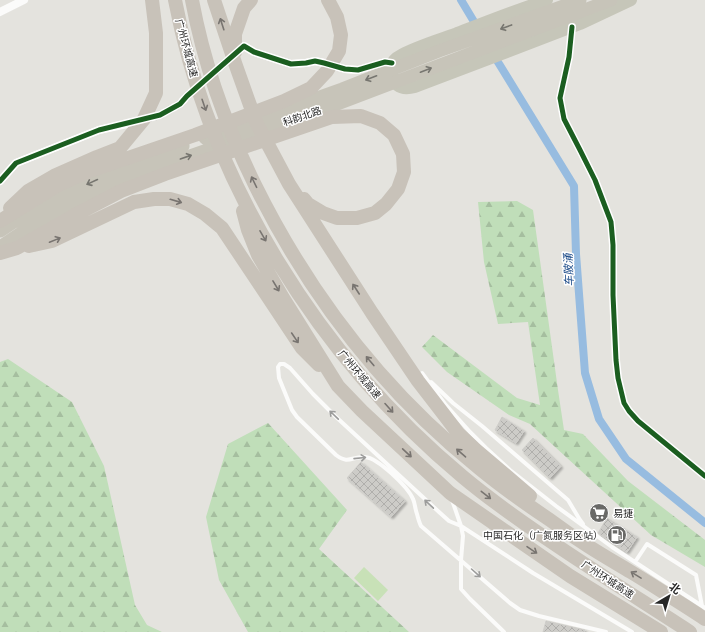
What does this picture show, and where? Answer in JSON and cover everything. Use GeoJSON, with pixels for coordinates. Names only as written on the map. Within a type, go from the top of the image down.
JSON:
{"type":"FeatureCollection","features":[{"type":"Feature","properties":{"kind":"highway"},"geometry":{"type":"LineString","coordinates":[[0,218],[28,191],[54,176],[120,148],[144,119],[156,93],[156,33],[152,0]]}},
{"type":"Feature","properties":{"kind":"highway","name":"广州环城高速"},"geometry":{"type":"LineString","coordinates":[[175,0],[193,74],[209,120],[237,185],[258,228],[286,276],[307,308],[340,351],[394,414],[432,451],[459,474],[516,518],[690,632]]}},
{"type":"Feature","properties":{"kind":"highway","name":"广州环城高速"},"geometry":{"type":"LineString","coordinates":[[192,0],[202,49],[212,81],[224,115],[244,162],[270,214],[300,267],[351,339],[405,401],[440,434],[504,488],[590,540],[630,571],[704,611]]}},
{"type":"Feature","properties":{"kind":"highway"},"geometry":{"type":"LineString","coordinates":[[214,0],[256,122],[289,184],[372,313],[418,381],[458,433],[476,450],[590,540]]}},
{"type":"Feature","properties":{"kind":"highway"},"geometry":{"type":"LineString","coordinates":[[235,63],[235,34],[244,8],[251,0]]}},
{"type":"Feature","properties":{"kind":"highway"},"geometry":{"type":"LineString","coordinates":[[0,221],[58,185],[87,172],[195,135],[311,88],[327,71],[339,52],[341,35],[337,16],[328,0]]}},
{"type":"Feature","properties":{"kind":"highway","name":"科韵北路"},"geometry":{"type":"LineString","coordinates":[[0,247],[39,220],[136,174],[327,108],[544,19],[580,0]]}},
{"type":"Feature","properties":{"kind":"highway","name":"科韵北路"},"geometry":{"type":"LineString","coordinates":[[0,231],[65,195],[133,164],[342,89],[439,51],[611,0]]}},
{"type":"Feature","properties":{"kind":"highway"},"geometry":{"type":"LineString","coordinates":[[17,248],[121,191],[165,174],[332,117],[361,116],[380,123],[394,135],[403,154],[404,172],[398,189],[386,204],[375,213],[357,218],[337,218],[323,213],[308,204],[289,184]]}},
{"type":"Feature","properties":{"kind":"highway"},"geometry":{"type":"LineString","coordinates":[[237,185],[248,230],[258,255],[338,386]]}},
{"type":"Feature","properties":{"kind":"highway"},"geometry":{"type":"LineString","coordinates":[[0,253],[52,241],[134,202],[154,199],[170,199],[188,204],[205,214],[222,228],[302,348],[362,411],[450,493],[570,576],[661,632]]}},
{"type":"Feature","properties":{"kind":"main road"},"geometry":{"type":"LineString","coordinates":[[544,19],[547,0]]}},
{"type":"Feature","properties":{"kind":"main road"},"geometry":{"type":"LineString","coordinates":[[544,19],[436,79],[415,87],[404,88],[399,86],[393,78],[391,66],[394,60],[401,55],[423,46],[544,19],[580,24],[631,0]]}},
{"type":"Feature","properties":{"kind":"street"},"geometry":{"type":"LineString","coordinates":[[0,12],[24,0]]}},
{"type":"Feature","properties":{"kind":"street"},"geometry":{"type":"LineString","coordinates":[[244,46],[254,52],[290,64],[315,61],[345,70],[358,70],[385,62],[392,63]]}},
{"type":"Feature","properties":{"kind":"street"},"geometry":{"type":"LineString","coordinates":[[0,182],[16,163],[100,130],[132,123]]}},
{"type":"Feature","properties":{"kind":"lane"},"geometry":{"type":"LineString","coordinates":[[372,313],[405,352]]}},
{"type":"Feature","properties":{"kind":"lane"},"geometry":{"type":"LineString","coordinates":[[606,632],[539,616],[520,610],[510,603],[421,526],[414,500],[408,490],[383,466],[378,462],[365,457],[348,460],[341,459],[298,417],[292,410],[279,378],[278,368],[280,364],[284,364],[290,368],[335,416],[438,512],[533,573],[632,632]]}},
{"type":"Feature","properties":{"kind":"lane"},"geometry":{"type":"LineString","coordinates":[[418,368],[445,404],[470,432],[510,470],[556,506],[590,540],[635,562],[704,611]]}},
{"type":"Feature","properties":{"kind":"lane"},"geometry":{"type":"LineString","coordinates":[[422,373],[453,403],[568,500],[590,540]]}},
{"type":"Feature","properties":{"kind":"lane"},"geometry":{"type":"LineString","coordinates":[[450,493],[463,536],[461,589],[504,632]]}},
{"type":"Feature","properties":{"kind":"lane"},"geometry":{"type":"LineString","coordinates":[[635,562],[647,544],[696,575],[704,611]]}},
{"type":"Feature","properties":{"kind":"green space"},"geometry":{"type":"Polygon","coordinates":[[[517,201],[533,210],[564,430],[583,434],[628,481],[705,540],[705,567],[651,535],[530,424],[509,415],[447,372],[422,347],[433,335],[517,398],[540,405],[528,322],[498,324],[484,262],[478,202],[517,201]]]}},
{"type":"Feature","properties":{"kind":"green space"},"geometry":{"type":"Polygon","coordinates":[[[8,359],[72,402],[104,466],[135,605],[147,625],[162,632],[0,632],[0,362],[8,359]]]}},
{"type":"Feature","properties":{"kind":"green space"},"geometry":{"type":"Polygon","coordinates":[[[268,423],[347,510],[319,549],[409,632],[248,632],[219,580],[206,517],[228,444],[268,423]]]}},
{"type":"Feature","properties":{"kind":"green space"},"geometry":{"type":"Polygon","coordinates":[[[364,567],[388,590],[378,601],[354,578],[364,567]]]}},
{"type":"Feature","properties":{"kind":"building"},"geometry":{"type":"Polygon","coordinates":[[[502,417],[524,431],[516,443],[495,430],[502,417]]]}},
{"type":"Feature","properties":{"kind":"building"},"geometry":{"type":"Polygon","coordinates":[[[533,438],[561,466],[550,478],[522,450],[533,438]]]}},
{"type":"Feature","properties":{"kind":"building"},"geometry":{"type":"Polygon","coordinates":[[[361,462],[405,501],[391,517],[347,478],[361,462]]]}},
{"type":"Feature","properties":{"kind":"building","name":"中国石化（广氮服务区站）"},"geometry":{"type":"Polygon","coordinates":[[[607,518],[637,537],[627,552],[598,533],[607,518]]]}},
{"type":"Feature","properties":{"kind":"building"},"geometry":{"type":"Polygon","coordinates":[[[546,621],[585,630],[584,632],[543,632],[546,621]]]}},
{"type":"Feature","properties":{"kind":"waterway","name":"车陂涌"},"geometry":{"type":"LineString","coordinates":[[461,0],[479,30]]}},
{"type":"Feature","properties":{"kind":"waterway","name":"车陂涌"},"geometry":{"type":"LineString","coordinates":[[493,54],[574,186],[576,254],[585,373],[599,419],[626,459],[705,523]]}},
{"type":"Feature","properties":{"kind":"tunnel"},"geometry":{"type":"LineString","coordinates":[[143,120],[160,115],[180,104],[187,96],[234,55]]}},
{"type":"Feature","properties":{"kind":"cycle path"},"geometry":{"type":"LineString","coordinates":[[572,27],[569,57],[560,98],[564,119],[595,180],[611,222],[616,360],[618,378],[624,403],[638,421],[705,476]]}},
{"type":"Feature","properties":{"kind":"cycle path"},"geometry":{"type":"LineString","coordinates":[[0,181],[16,163],[99,130],[160,115],[180,104],[187,96],[244,46],[254,52],[291,64],[315,61],[345,69],[358,70],[385,62],[392,63]]}},
{"type":"Feature","properties":{"kind":"place","name":"易捷"},"geometry":{"type":"Point","coordinates":[599,513]}},
{"type":"Feature","properties":{"kind":"place","name":"中国石化（广氮服务区站）"},"geometry":{"type":"Point","coordinates":[617,535]}}]}
